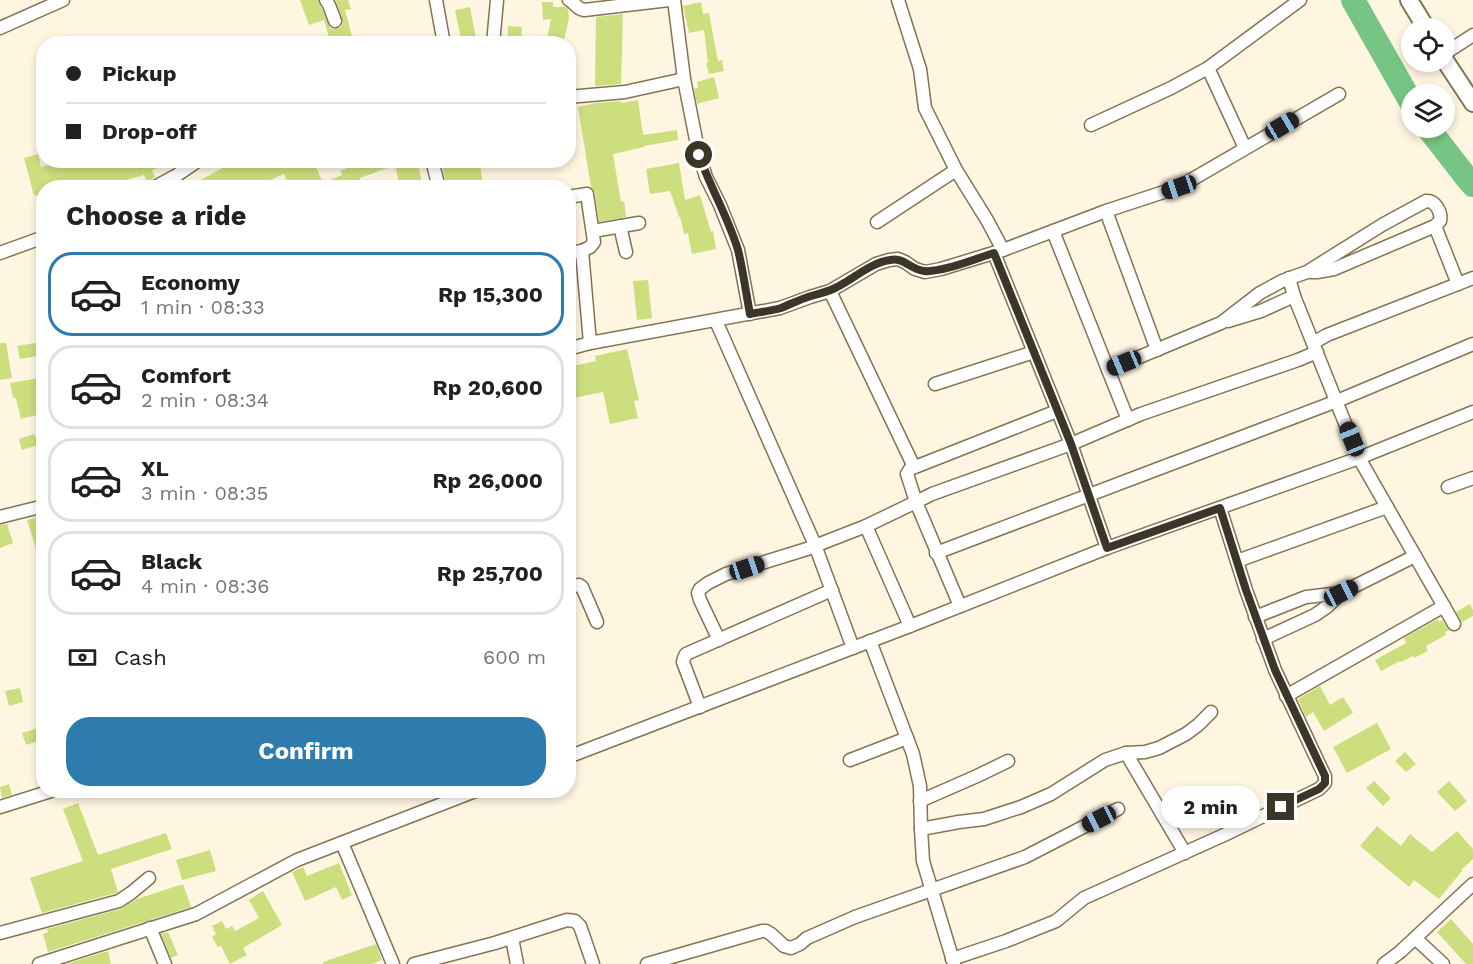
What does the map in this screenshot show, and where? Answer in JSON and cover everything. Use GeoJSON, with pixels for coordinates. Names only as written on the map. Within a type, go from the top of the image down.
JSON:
{"type":"FeatureCollection","features":[{"type":"Feature","properties":{"kind":"street"},"geometry":{"type":"LineString","coordinates":[[0,28],[63,0]]}},
{"type":"Feature","properties":{"kind":"street"},"geometry":{"type":"LineString","coordinates":[[326,0],[336,21]]}},
{"type":"Feature","properties":{"kind":"street"},"geometry":{"type":"LineString","coordinates":[[436,0],[443,36]]}},
{"type":"Feature","properties":{"kind":"street"},"geometry":{"type":"LineString","coordinates":[[494,36],[497,0]]}},
{"type":"Feature","properties":{"kind":"street"},"geometry":{"type":"LineString","coordinates":[[569,0],[578,9],[584,10],[669,0]]}},
{"type":"Feature","properties":{"kind":"street"},"geometry":{"type":"LineString","coordinates":[[674,0],[684,79],[699,155],[706,177],[738,250],[750,314]]}},
{"type":"Feature","properties":{"kind":"street"},"geometry":{"type":"LineString","coordinates":[[898,0],[920,69],[925,108],[956,170],[987,220],[1034,352],[1071,444],[1107,548]]}},
{"type":"Feature","properties":{"kind":"street"},"geometry":{"type":"LineString","coordinates":[[1091,125],[1208,68],[1300,0]]}},
{"type":"Feature","properties":{"kind":"street"},"geometry":{"type":"LineString","coordinates":[[1409,0],[1420,18]]}},
{"type":"Feature","properties":{"kind":"street"},"geometry":{"type":"LineString","coordinates":[[1455,46],[1473,34]]}},
{"type":"Feature","properties":{"kind":"street"},"geometry":{"type":"LineString","coordinates":[[1208,68],[1245,148]]}},
{"type":"Feature","properties":{"kind":"street"},"geometry":{"type":"LineString","coordinates":[[1453,72],[1473,103]]}},
{"type":"Feature","properties":{"kind":"street"},"geometry":{"type":"LineString","coordinates":[[576,96],[625,92],[684,79]]}},
{"type":"Feature","properties":{"kind":"street"},"geometry":{"type":"LineString","coordinates":[[576,347],[780,308],[830,291],[876,264],[889,260],[898,259],[925,272],[999,252],[1106,211],[1179,187],[1339,94]]}},
{"type":"Feature","properties":{"kind":"street"},"geometry":{"type":"LineString","coordinates":[[169,180],[188,168]]}},
{"type":"Feature","properties":{"kind":"street"},"geometry":{"type":"LineString","coordinates":[[877,222],[956,170]]}},
{"type":"Feature","properties":{"kind":"street"},"geometry":{"type":"LineString","coordinates":[[576,196],[587,194],[594,242],[590,247],[576,252]]}},
{"type":"Feature","properties":{"kind":"street"},"geometry":{"type":"LineString","coordinates":[[1221,323],[1260,293],[1289,278],[1307,272],[1426,201],[1434,203],[1441,215],[1436,226],[1334,269],[1307,272]]}},
{"type":"Feature","properties":{"kind":"street"},"geometry":{"type":"LineString","coordinates":[[1106,211],[1156,350]]}},
{"type":"Feature","properties":{"kind":"street"},"geometry":{"type":"LineString","coordinates":[[593,231],[639,224]]}},
{"type":"Feature","properties":{"kind":"street"},"geometry":{"type":"LineString","coordinates":[[620,226],[626,252]]}},
{"type":"Feature","properties":{"kind":"street"},"geometry":{"type":"LineString","coordinates":[[1436,226],[1458,284]]}},
{"type":"Feature","properties":{"kind":"street"},"geometry":{"type":"LineString","coordinates":[[1053,231],[1128,420]]}},
{"type":"Feature","properties":{"kind":"street"},"geometry":{"type":"LineString","coordinates":[[0,253],[36,240]]}},
{"type":"Feature","properties":{"kind":"street"},"geometry":{"type":"LineString","coordinates":[[582,251],[590,343]]}},
{"type":"Feature","properties":{"kind":"street"},"geometry":{"type":"LineString","coordinates":[[1289,278],[1294,296],[1359,458],[1454,624]]}},
{"type":"Feature","properties":{"kind":"street"},"geometry":{"type":"LineString","coordinates":[[719,640],[698,593],[708,583],[726,574],[807,549],[866,526],[932,494],[1071,444],[1315,347],[1327,335],[1473,278]]}},
{"type":"Feature","properties":{"kind":"street"},"geometry":{"type":"LineString","coordinates":[[830,291],[914,467]]}},
{"type":"Feature","properties":{"kind":"street"},"geometry":{"type":"LineString","coordinates":[[1108,370],[1221,323],[1262,311],[1294,296]]}},
{"type":"Feature","properties":{"kind":"street"},"geometry":{"type":"LineString","coordinates":[[716,321],[815,545],[853,648]]}},
{"type":"Feature","properties":{"kind":"street"},"geometry":{"type":"LineString","coordinates":[[936,553],[1336,401],[1473,344]]}},
{"type":"Feature","properties":{"kind":"street"},"geometry":{"type":"LineString","coordinates":[[935,384],[1034,352]]}},
{"type":"Feature","properties":{"kind":"street"},"geometry":{"type":"LineString","coordinates":[[960,606],[916,502],[907,474],[908,470],[1057,411]]}},
{"type":"Feature","properties":{"kind":"street"},"geometry":{"type":"LineString","coordinates":[[576,753],[910,626],[1107,548],[1359,458],[1473,412]]}},
{"type":"Feature","properties":{"kind":"street"},"geometry":{"type":"LineString","coordinates":[[1448,488],[1473,478]]}},
{"type":"Feature","properties":{"kind":"street"},"geometry":{"type":"LineString","coordinates":[[1237,561],[1387,507]]}},
{"type":"Feature","properties":{"kind":"street"},"geometry":{"type":"LineString","coordinates":[[0,518],[36,508]]}},
{"type":"Feature","properties":{"kind":"street"},"geometry":{"type":"LineString","coordinates":[[870,641],[913,754],[920,786],[923,861],[953,961],[1056,921],[1083,898],[1185,853],[1319,789],[1325,783],[1325,776],[1286,696],[1263,639],[1220,508]]}},
{"type":"Feature","properties":{"kind":"street"},"geometry":{"type":"LineString","coordinates":[[866,526],[910,626]]}},
{"type":"Feature","properties":{"kind":"street"},"geometry":{"type":"LineString","coordinates":[[1263,639],[1315,615],[1341,593],[1415,556]]}},
{"type":"Feature","properties":{"kind":"street"},"geometry":{"type":"LineString","coordinates":[[576,586],[582,587],[597,622]]}},
{"type":"Feature","properties":{"kind":"street"},"geometry":{"type":"LineString","coordinates":[[700,707],[683,662],[686,654],[832,590]]}},
{"type":"Feature","properties":{"kind":"street"},"geometry":{"type":"LineString","coordinates":[[1255,617],[1306,597],[1341,593]]}},
{"type":"Feature","properties":{"kind":"street"},"geometry":{"type":"LineString","coordinates":[[1286,696],[1444,606]]}},
{"type":"Feature","properties":{"kind":"street"},"geometry":{"type":"LineString","coordinates":[[921,830],[984,819],[1021,807],[1051,794],[1105,760],[1126,753],[1145,752],[1159,748],[1186,734],[1211,712]]}},
{"type":"Feature","properties":{"kind":"street"},"geometry":{"type":"LineString","coordinates":[[850,760],[907,738]]}},
{"type":"Feature","properties":{"kind":"street"},"geometry":{"type":"LineString","coordinates":[[1126,753],[1185,853]]}},
{"type":"Feature","properties":{"kind":"street"},"geometry":{"type":"LineString","coordinates":[[920,801],[1008,761]]}},
{"type":"Feature","properties":{"kind":"street"},"geometry":{"type":"LineString","coordinates":[[0,807],[36,796]]}},
{"type":"Feature","properties":{"kind":"street"},"geometry":{"type":"LineString","coordinates":[[39,964],[196,914],[297,860],[457,798]]}},
{"type":"Feature","properties":{"kind":"street"},"geometry":{"type":"LineString","coordinates":[[647,964],[762,931],[766,931],[784,946],[791,948],[807,938],[855,917],[1025,857],[1118,809]]}},
{"type":"Feature","properties":{"kind":"street"},"geometry":{"type":"LineString","coordinates":[[342,843],[393,964]]}},
{"type":"Feature","properties":{"kind":"street"},"geometry":{"type":"LineString","coordinates":[[0,933],[119,901],[149,878]]}},
{"type":"Feature","properties":{"kind":"street"},"geometry":{"type":"LineString","coordinates":[[1384,964],[1473,884]]}},
{"type":"Feature","properties":{"kind":"street"},"geometry":{"type":"LineString","coordinates":[[414,964],[512,938],[567,920],[575,921],[580,926],[593,964]]}},
{"type":"Feature","properties":{"kind":"street"},"geometry":{"type":"LineString","coordinates":[[150,928],[165,964]]}},
{"type":"Feature","properties":{"kind":"street"},"geometry":{"type":"LineString","coordinates":[[512,938],[517,964]]}},
{"type":"Feature","properties":{"kind":"street"},"geometry":{"type":"LineString","coordinates":[[1415,938],[1443,964]]}},
{"type":"Feature","properties":{"kind":"building"},"geometry":{"type":"Polygon","coordinates":[[[300,0],[318,0],[330,28],[334,29],[341,27],[343,22],[336,0],[348,0],[351,9],[345,10],[352,36],[329,36],[324,20],[309,25],[300,0]]]}},
{"type":"Feature","properties":{"kind":"building"},"geometry":{"type":"Polygon","coordinates":[[[542,2],[553,2],[553,7],[568,9],[569,19],[565,36],[548,36],[551,19],[543,20],[542,2]]]}},
{"type":"Feature","properties":{"kind":"building"},"geometry":{"type":"Polygon","coordinates":[[[701,2],[703,14],[709,13],[718,61],[722,60],[724,71],[709,74],[704,30],[689,33],[683,6],[701,2]]]}},
{"type":"Feature","properties":{"kind":"building"},"geometry":{"type":"Polygon","coordinates":[[[470,7],[475,36],[460,36],[455,10],[470,7]]]}},
{"type":"Feature","properties":{"kind":"building"},"geometry":{"type":"Polygon","coordinates":[[[623,14],[621,84],[595,86],[596,17],[623,14]]]}},
{"type":"Feature","properties":{"kind":"building"},"geometry":{"type":"Polygon","coordinates":[[[508,26],[522,27],[521,36],[507,36],[508,26]]]}},
{"type":"Feature","properties":{"kind":"building"},"geometry":{"type":"Polygon","coordinates":[[[714,77],[719,98],[697,104],[694,89],[698,88],[697,82],[714,77]]]}},
{"type":"Feature","properties":{"kind":"building"},"geometry":{"type":"Polygon","coordinates":[[[638,100],[643,135],[677,130],[678,140],[613,154],[621,202],[624,201],[626,217],[599,222],[578,107],[595,103],[621,101],[621,103],[638,100]]]}},
{"type":"Feature","properties":{"kind":"building"},"geometry":{"type":"Polygon","coordinates":[[[36,155],[36,168],[157,168],[152,170],[155,177],[151,180],[146,180],[144,175],[126,180],[36,180],[36,195],[34,196],[24,158],[36,155]]]}},
{"type":"Feature","properties":{"kind":"building"},"geometry":{"type":"Polygon","coordinates":[[[679,163],[685,200],[700,195],[711,232],[713,231],[716,249],[692,254],[688,233],[684,234],[670,191],[650,194],[646,169],[679,163]]]}},
{"type":"Feature","properties":{"kind":"building"},"geometry":{"type":"Polygon","coordinates":[[[222,168],[316,168],[322,180],[287,180],[284,174],[270,180],[201,180],[222,168]]]}},
{"type":"Feature","properties":{"kind":"building"},"geometry":{"type":"Polygon","coordinates":[[[348,168],[387,168],[360,178],[360,180],[330,180],[342,175],[340,171],[348,168]]]}},
{"type":"Feature","properties":{"kind":"building"},"geometry":{"type":"Polygon","coordinates":[[[396,168],[419,168],[421,180],[398,180],[396,168]]]}},
{"type":"Feature","properties":{"kind":"building"},"geometry":{"type":"Polygon","coordinates":[[[443,168],[480,168],[483,180],[445,180],[443,168]]]}},
{"type":"Feature","properties":{"kind":"building"},"geometry":{"type":"Polygon","coordinates":[[[648,280],[652,318],[637,320],[633,281],[648,280]]]}},
{"type":"Feature","properties":{"kind":"building"},"geometry":{"type":"Polygon","coordinates":[[[0,343],[6,343],[12,378],[0,380],[0,343]]]}},
{"type":"Feature","properties":{"kind":"building"},"geometry":{"type":"Polygon","coordinates":[[[36,343],[36,356],[20,359],[17,346],[36,343]]]}},
{"type":"Feature","properties":{"kind":"building"},"geometry":{"type":"Polygon","coordinates":[[[627,349],[639,400],[634,401],[638,418],[610,424],[603,392],[576,397],[576,365],[596,361],[595,356],[627,349]]]}},
{"type":"Feature","properties":{"kind":"building"},"geometry":{"type":"Polygon","coordinates":[[[36,378],[36,415],[21,419],[10,383],[36,378]]]}},
{"type":"Feature","properties":{"kind":"building"},"geometry":{"type":"Polygon","coordinates":[[[34,434],[36,446],[22,450],[19,439],[34,434]]]}},
{"type":"Feature","properties":{"kind":"building"},"geometry":{"type":"Polygon","coordinates":[[[36,517],[36,548],[27,520],[36,517]]]}},
{"type":"Feature","properties":{"kind":"building"},"geometry":{"type":"Polygon","coordinates":[[[7,524],[13,543],[0,548],[0,525],[7,524]]]}},
{"type":"Feature","properties":{"kind":"building"},"geometry":{"type":"Polygon","coordinates":[[[1470,604],[1473,616],[1462,622],[1456,612],[1470,604]]]}},
{"type":"Feature","properties":{"kind":"building"},"geometry":{"type":"Polygon","coordinates":[[[1438,619],[1439,622],[1442,620],[1449,630],[1445,632],[1446,635],[1426,646],[1428,651],[1381,671],[1375,660],[1406,643],[1404,638],[1438,619]]]}},
{"type":"Feature","properties":{"kind":"building"},"geometry":{"type":"Polygon","coordinates":[[[1320,686],[1330,705],[1343,697],[1353,713],[1324,731],[1313,712],[1306,717],[1298,699],[1320,686]]]}},
{"type":"Feature","properties":{"kind":"building"},"geometry":{"type":"Polygon","coordinates":[[[20,688],[23,702],[9,706],[5,691],[20,688]]]}},
{"type":"Feature","properties":{"kind":"building"},"geometry":{"type":"Polygon","coordinates":[[[1377,723],[1391,749],[1347,773],[1333,747],[1377,723]]]}},
{"type":"Feature","properties":{"kind":"building"},"geometry":{"type":"Polygon","coordinates":[[[36,729],[36,742],[26,745],[22,733],[36,729]]]}},
{"type":"Feature","properties":{"kind":"building"},"geometry":{"type":"Polygon","coordinates":[[[1405,752],[1416,764],[1406,772],[1395,761],[1405,752]]]}},
{"type":"Feature","properties":{"kind":"building"},"geometry":{"type":"Polygon","coordinates":[[[1374,781],[1391,798],[1383,806],[1366,788],[1374,781]]]}},
{"type":"Feature","properties":{"kind":"building"},"geometry":{"type":"Polygon","coordinates":[[[1449,781],[1467,801],[1455,811],[1437,792],[1449,781]]]}},
{"type":"Feature","properties":{"kind":"building"},"geometry":{"type":"Polygon","coordinates":[[[9,784],[12,795],[2,798],[0,787],[9,784]]]}},
{"type":"Feature","properties":{"kind":"building"},"geometry":{"type":"Polygon","coordinates":[[[78,803],[98,855],[166,833],[172,849],[111,869],[118,892],[116,893],[42,913],[30,878],[83,861],[63,809],[78,803]]]}},
{"type":"Feature","properties":{"kind":"building"},"geometry":{"type":"Polygon","coordinates":[[[1377,826],[1401,846],[1410,834],[1432,852],[1457,831],[1473,849],[1473,859],[1461,870],[1439,899],[1414,880],[1409,887],[1360,846],[1377,826]]]}},
{"type":"Feature","properties":{"kind":"building"},"geometry":{"type":"Polygon","coordinates":[[[210,850],[216,871],[182,880],[176,860],[210,850]]]}},
{"type":"Feature","properties":{"kind":"building"},"geometry":{"type":"Polygon","coordinates":[[[339,863],[352,895],[342,900],[336,887],[305,901],[292,872],[303,867],[307,876],[339,863]]]}},
{"type":"Feature","properties":{"kind":"building"},"geometry":{"type":"Polygon","coordinates":[[[183,884],[191,907],[48,952],[43,934],[48,932],[47,929],[121,909],[137,899],[183,884]]]}},
{"type":"Feature","properties":{"kind":"building"},"geometry":{"type":"Polygon","coordinates":[[[263,891],[282,925],[243,948],[247,955],[230,964],[221,946],[218,947],[212,937],[216,934],[212,926],[222,921],[226,929],[232,926],[235,931],[259,918],[249,900],[263,891]]]}},
{"type":"Feature","properties":{"kind":"building"},"geometry":{"type":"Polygon","coordinates":[[[1451,919],[1473,944],[1473,964],[1466,964],[1437,932],[1451,919]]]}},
{"type":"Feature","properties":{"kind":"building"},"geometry":{"type":"Polygon","coordinates":[[[168,932],[178,955],[171,958],[161,934],[168,932]]]}},
{"type":"Feature","properties":{"kind":"building"},"geometry":{"type":"Polygon","coordinates":[[[376,944],[382,960],[372,964],[323,964],[323,962],[376,944]]]}},
{"type":"Feature","properties":{"kind":"building"},"geometry":{"type":"Polygon","coordinates":[[[108,951],[111,964],[66,964],[108,951]]]}},
{"type":"Feature","properties":{"kind":"waterway"},"geometry":{"type":"LineString","coordinates":[[1353,0],[1401,85]]}},
{"type":"Feature","properties":{"kind":"waterway"},"geometry":{"type":"LineString","coordinates":[[1436,138],[1473,185]]}},
{"type":"Feature","properties":{"kind":"route"},"geometry":{"type":"LineString","coordinates":[[699,155],[706,177],[738,250],[750,314],[780,308],[830,291],[876,264],[889,260],[898,259],[925,272],[994,253],[1071,444],[1107,548],[1220,508],[1275,670],[1325,776],[1325,783],[1319,789],[1281,807]]}}]}
